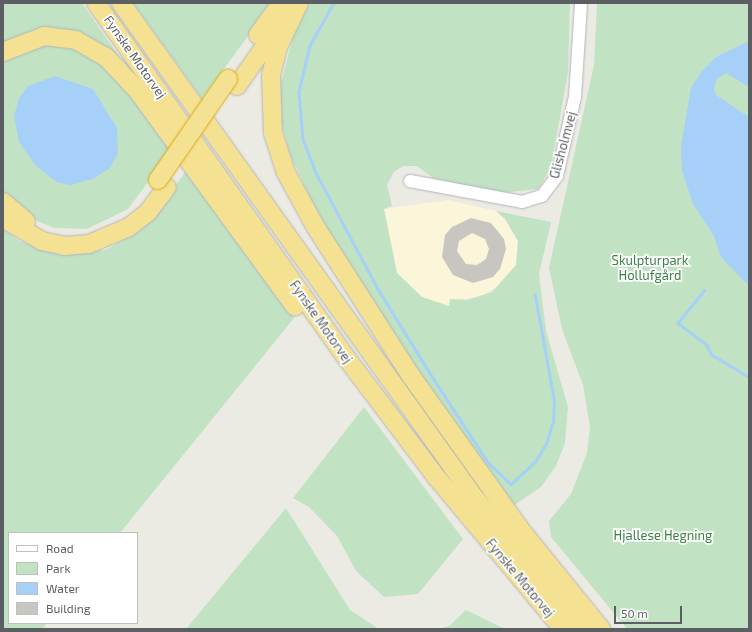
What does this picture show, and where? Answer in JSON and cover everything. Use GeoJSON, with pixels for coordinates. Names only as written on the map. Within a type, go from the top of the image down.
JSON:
{"type":"FeatureCollection","features":[{"type":"Feature","properties":{"kind":"highway","name":"Fynske Motorvej"},"geometry":{"type":"LineString","coordinates":[[96,3],[348,360],[436,478],[563,629]]}},
{"type":"Feature","properties":{"kind":"highway","name":"Fynske Motorvej"},"geometry":{"type":"LineString","coordinates":[[121,3],[469,491],[584,629]]}},
{"type":"Feature","properties":{"kind":"highway"},"geometry":{"type":"LineString","coordinates":[[3,218],[42,241],[65,246],[89,244],[129,227],[148,212],[162,183],[232,82],[281,3]]}},
{"type":"Feature","properties":{"kind":"highway"},"geometry":{"type":"LineString","coordinates":[[232,82],[295,3]]}},
{"type":"Feature","properties":{"kind":"highway"},"geometry":{"type":"LineString","coordinates":[[299,3],[278,47],[271,75],[272,133],[285,171],[315,226],[411,376],[520,529],[601,629]]}},
{"type":"Feature","properties":{"kind":"highway"},"geometry":{"type":"LineString","coordinates":[[3,52],[28,40],[63,38],[92,47],[120,70],[367,405],[436,478]]}},
{"type":"Feature","properties":{"kind":"highway"},"geometry":{"type":"LineString","coordinates":[[3,202],[31,224],[66,235],[86,233],[122,219],[162,183]]}},
{"type":"Feature","properties":{"kind":"street","name":"Glisholmvej"},"geometry":{"type":"LineString","coordinates":[[410,182],[522,202],[542,196],[557,176],[575,97],[581,3]]}},
{"type":"Feature","properties":{"kind":"shaded area"},"geometry":{"type":"Polygon","coordinates":[[[448,200],[496,211],[505,219],[518,241],[516,265],[501,284],[479,298],[450,299],[450,307],[422,297],[397,273],[384,209],[448,200]]]}},
{"type":"Feature","properties":{"kind":"green space"},"geometry":{"type":"Polygon","coordinates":[[[3,3],[82,3],[125,65],[85,38],[3,47],[3,3]]]}},
{"type":"Feature","properties":{"kind":"green space"},"geometry":{"type":"Polygon","coordinates":[[[133,3],[272,3],[202,99],[133,3]]]}},
{"type":"Feature","properties":{"kind":"green space"},"geometry":{"type":"Polygon","coordinates":[[[310,3],[570,3],[568,72],[550,170],[538,189],[500,193],[433,178],[417,166],[403,166],[394,172],[387,185],[392,206],[384,209],[397,273],[422,297],[449,306],[450,299],[467,300],[492,292],[516,265],[518,241],[505,219],[496,211],[551,222],[539,274],[546,331],[568,407],[565,443],[556,466],[541,487],[513,506],[431,391],[321,220],[290,155],[281,121],[281,83],[295,29],[310,3]]]}},
{"type":"Feature","properties":{"kind":"green space","name":"Skulpturpark Hollufgård"},"geometry":{"type":"Polygon","coordinates":[[[597,3],[749,3],[749,629],[627,629],[551,537],[549,521],[571,494],[587,453],[590,427],[583,385],[562,329],[549,268],[594,65],[597,3]]]}},
{"type":"Feature","properties":{"kind":"green space"},"geometry":{"type":"Polygon","coordinates":[[[43,43],[74,46],[111,68],[172,150],[128,209],[87,229],[55,228],[39,222],[3,194],[3,60],[43,43]]]}},
{"type":"Feature","properties":{"kind":"green space"},"geometry":{"type":"Polygon","coordinates":[[[187,170],[294,318],[121,532],[8,532],[8,624],[46,624],[42,629],[3,629],[3,229],[20,241],[61,255],[106,250],[142,229],[187,170]]]}},
{"type":"Feature","properties":{"kind":"green space"},"geometry":{"type":"Polygon","coordinates":[[[364,407],[463,539],[418,594],[384,597],[356,571],[337,536],[309,507],[293,498],[364,407]]]}},
{"type":"Feature","properties":{"kind":"green space"},"geometry":{"type":"Polygon","coordinates":[[[286,508],[350,610],[379,629],[186,629],[286,508]]]}},
{"type":"Feature","properties":{"kind":"green space"},"geometry":{"type":"Polygon","coordinates":[[[466,610],[505,629],[439,629],[449,626],[466,610]]]}},
{"type":"Feature","properties":{"kind":"water"},"geometry":{"type":"Polygon","coordinates":[[[749,41],[749,87],[726,73],[717,79],[714,88],[716,95],[749,117],[749,286],[721,257],[714,236],[693,204],[682,171],[681,146],[691,88],[702,71],[716,57],[749,41]]]}},
{"type":"Feature","properties":{"kind":"water"},"geometry":{"type":"Polygon","coordinates":[[[55,76],[93,89],[117,128],[118,153],[110,168],[93,179],[70,185],[57,182],[36,166],[19,142],[14,116],[19,98],[28,86],[55,76]]]}},
{"type":"Feature","properties":{"kind":"building"},"geometry":{"type":"Polygon","coordinates":[[[471,218],[491,223],[504,239],[506,249],[500,269],[493,277],[473,283],[453,275],[442,257],[445,235],[452,227],[471,218]],[[472,233],[459,241],[457,251],[466,264],[477,265],[486,259],[489,249],[485,239],[472,233]]]}},
{"type":"Feature","properties":{"kind":"waterway"},"geometry":{"type":"LineString","coordinates":[[334,3],[310,46],[299,92],[303,139],[315,171],[378,289],[433,378],[488,462],[511,484],[535,462],[546,444],[553,421],[554,401],[535,295]]}},
{"type":"Feature","properties":{"kind":"waterway"},"geometry":{"type":"LineString","coordinates":[[705,290],[678,323],[707,345],[711,354],[749,377]]}},
{"type":"Feature","properties":{"kind":"park label","name":"Hjallese Hegning"},"geometry":{"type":"Point","coordinates":[663,535]}}]}
